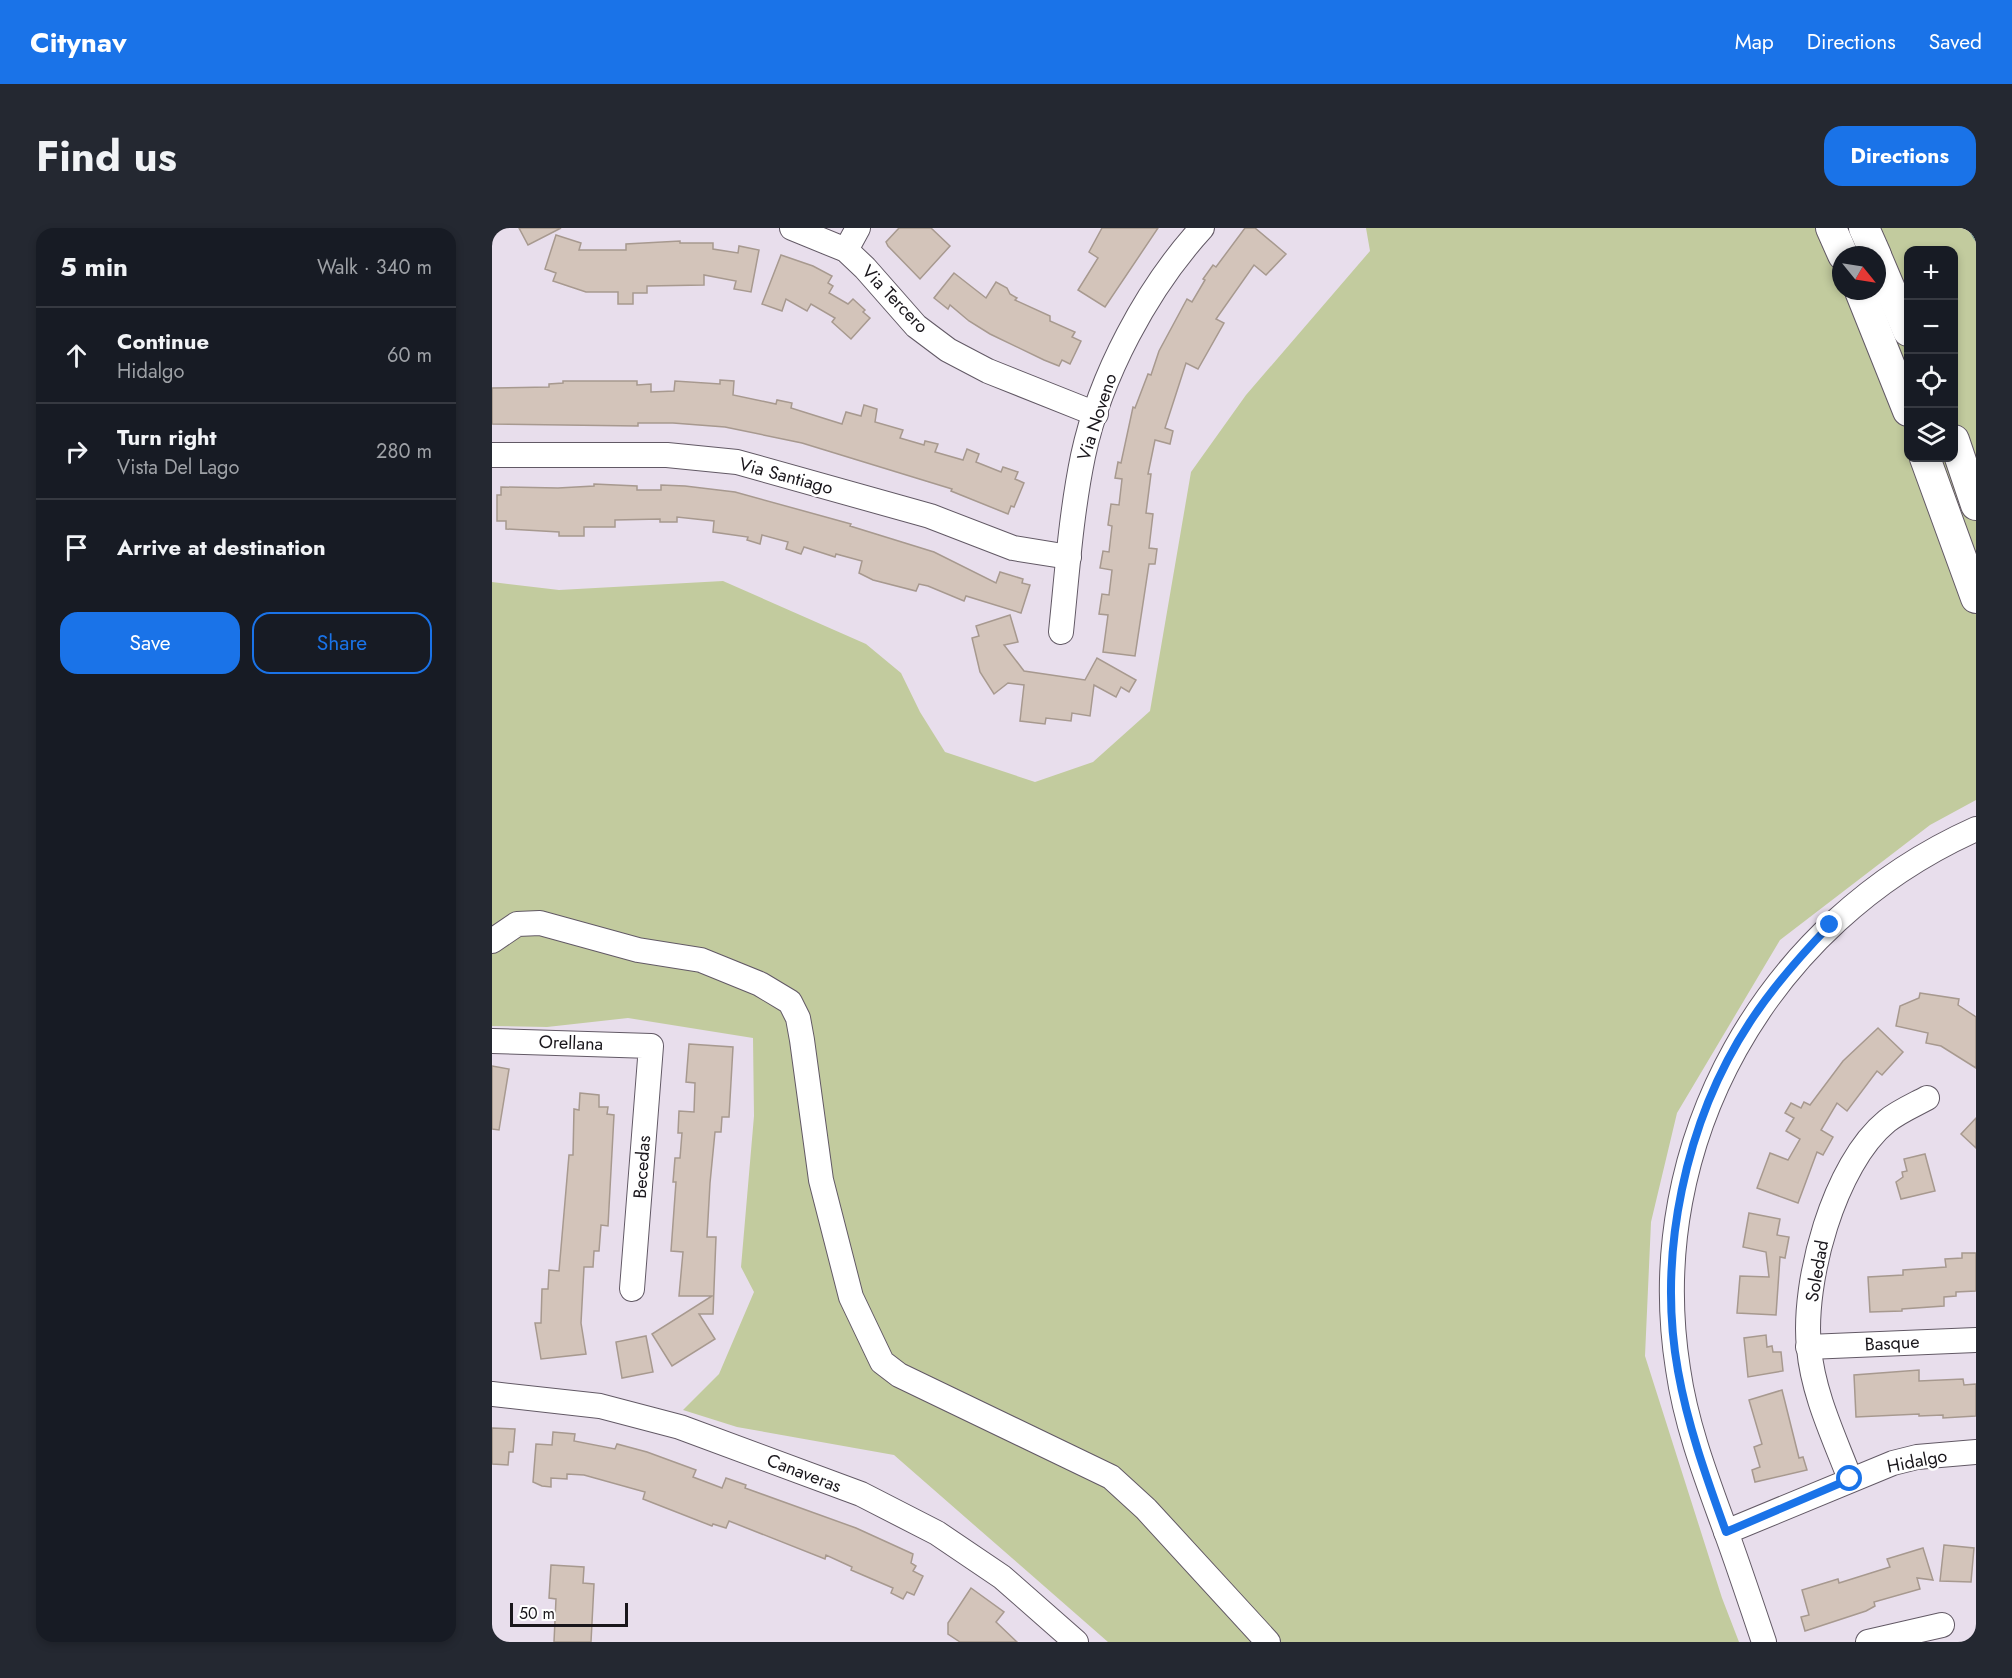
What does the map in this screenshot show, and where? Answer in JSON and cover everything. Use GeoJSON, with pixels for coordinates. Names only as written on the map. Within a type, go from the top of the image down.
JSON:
{"type":"FeatureCollection","features":[{"type":"Feature","properties":{"kind":"main road"},"geometry":{"type":"LineString","coordinates":[[1831,228],[1839,246]]}},
{"type":"Feature","properties":{"kind":"main road"},"geometry":{"type":"LineString","coordinates":[[1864,228],[1872,246]]}},
{"type":"Feature","properties":{"kind":"main road"},"geometry":{"type":"LineString","coordinates":[[1886,279],[1904,322]]}},
{"type":"Feature","properties":{"kind":"main road"},"geometry":{"type":"LineString","coordinates":[[1864,300],[1907,408]]}},
{"type":"Feature","properties":{"kind":"main road"},"geometry":{"type":"LineString","coordinates":[[1958,454],[1976,505]]}},
{"type":"Feature","properties":{"kind":"main road"},"geometry":{"type":"LineString","coordinates":[[1926,462],[1976,598]]}},
{"type":"Feature","properties":{"kind":"street","name":"Via Tercero"},"geometry":{"type":"LineString","coordinates":[[792,228],[846,250],[916,326],[948,350],[988,371],[1096,414]]}},
{"type":"Feature","properties":{"kind":"street"},"geometry":{"type":"LineString","coordinates":[[846,250],[858,228]]}},
{"type":"Feature","properties":{"kind":"street","name":"Via Noveno"},"geometry":{"type":"LineString","coordinates":[[1061,632],[1082,463],[1096,414],[1116,360],[1139,316],[1166,272],[1202,228]]}},
{"type":"Feature","properties":{"kind":"street","name":"Via Santiago"},"geometry":{"type":"LineString","coordinates":[[492,455],[667,455],[737,462],[930,516],[1013,548],[1069,557]]}},
{"type":"Feature","properties":{"kind":"street"},"geometry":{"type":"LineString","coordinates":[[1764,1642],[1686,1412],[1677,1368],[1673,1325],[1674,1250],[1680,1199],[1702,1123],[1728,1060],[1749,1023],[1805,952],[1830,925],[1891,876],[1947,842],[1976,829]]}},
{"type":"Feature","properties":{"kind":"street"},"geometry":{"type":"LineString","coordinates":[[492,941],[517,924],[558,927],[585,937],[638,950],[701,960],[760,984],[790,1002],[798,1018],[802,1040],[821,1180],[851,1297],[882,1362],[899,1375],[1111,1478],[1146,1509],[1268,1642]]}},
{"type":"Feature","properties":{"kind":"street","name":"Orellana"},"geometry":{"type":"LineString","coordinates":[[492,1041],[651,1046]]}},
{"type":"Feature","properties":{"kind":"street","name":"Becedas"},"geometry":{"type":"LineString","coordinates":[[632,1289],[651,1046]]}},
{"type":"Feature","properties":{"kind":"street","name":"Soledad"},"geometry":{"type":"LineString","coordinates":[[1850,1479],[1816,1387],[1808,1347],[1810,1296],[1817,1251],[1839,1189],[1868,1142],[1887,1120],[1927,1098]]}},
{"type":"Feature","properties":{"kind":"street","name":"Basque"},"geometry":{"type":"LineString","coordinates":[[1808,1347],[1976,1340]]}},
{"type":"Feature","properties":{"kind":"street","name":"Canaveras"},"geometry":{"type":"LineString","coordinates":[[492,1394],[600,1406],[680,1427],[861,1494],[937,1533],[993,1570],[1076,1642]]}},
{"type":"Feature","properties":{"kind":"street","name":"Hidalgo"},"geometry":{"type":"LineString","coordinates":[[1726,1532],[1850,1479],[1917,1457],[1976,1452]]}},
{"type":"Feature","properties":{"kind":"street"},"geometry":{"type":"LineString","coordinates":[[1868,1642],[1942,1625]]}},
{"type":"Feature","properties":{"kind":"green space"},"geometry":{"type":"Polygon","coordinates":[[[1366,228],[1976,228],[1976,800],[1930,825],[1780,940],[1677,1113],[1651,1222],[1645,1356],[1722,1598],[1739,1642],[1108,1642],[894,1455],[737,1427],[683,1410],[719,1374],[754,1292],[741,1267],[754,1116],[753,1038],[628,1018],[547,1027],[492,1026],[492,582],[559,590],[723,581],[866,644],[901,673],[920,712],[945,752],[1035,782],[1093,762],[1150,711],[1191,472],[1246,395],[1370,251],[1366,228]]]}},
{"type":"Feature","properties":{"kind":"building"},"geometry":{"type":"Polygon","coordinates":[[[519,228],[561,228],[528,245],[519,228]]]}},
{"type":"Feature","properties":{"kind":"building"},"geometry":{"type":"Polygon","coordinates":[[[899,228],[931,228],[950,246],[920,279],[886,242],[899,228]]]}},
{"type":"Feature","properties":{"kind":"building"},"geometry":{"type":"Polygon","coordinates":[[[1102,228],[1158,228],[1105,307],[1078,290],[1098,258],[1089,252],[1102,228]]]}},
{"type":"Feature","properties":{"kind":"building"},"geometry":{"type":"Polygon","coordinates":[[[1245,228],[1255,228],[1286,254],[1266,275],[1254,265],[1216,319],[1224,323],[1198,369],[1186,363],[1165,428],[1173,431],[1170,444],[1155,440],[1148,474],[1151,474],[1146,513],[1153,514],[1149,548],[1157,549],[1155,564],[1149,564],[1135,656],[1103,652],[1108,615],[1099,614],[1102,594],[1109,595],[1112,570],[1100,568],[1103,551],[1109,552],[1112,526],[1108,525],[1111,504],[1119,505],[1122,479],[1115,478],[1118,462],[1121,463],[1133,407],[1135,408],[1148,374],[1151,375],[1159,351],[1187,299],[1192,302],[1213,265],[1216,267],[1245,228]]]}},
{"type":"Feature","properties":{"kind":"building"},"geometry":{"type":"Polygon","coordinates":[[[556,235],[581,243],[579,250],[626,250],[626,244],[680,241],[680,243],[713,243],[713,249],[738,253],[739,246],[759,250],[751,292],[734,289],[736,281],[704,275],[704,285],[647,286],[647,293],[633,293],[633,304],[618,304],[618,292],[586,292],[553,281],[556,273],[545,269],[556,235]]]}},
{"type":"Feature","properties":{"kind":"building"},"geometry":{"type":"Polygon","coordinates":[[[781,255],[813,266],[832,276],[828,283],[833,286],[829,293],[848,304],[853,299],[865,310],[863,312],[870,318],[851,339],[832,322],[835,318],[811,304],[807,311],[786,299],[782,311],[762,304],[781,255]]]}},
{"type":"Feature","properties":{"kind":"building"},"geometry":{"type":"Polygon","coordinates":[[[954,273],[986,298],[996,282],[1007,288],[1010,294],[1017,298],[1015,300],[1050,316],[1050,321],[1075,332],[1072,337],[1081,341],[1070,364],[1062,360],[1059,366],[1044,360],[990,334],[969,321],[950,305],[948,309],[934,298],[954,273]]]}},
{"type":"Feature","properties":{"kind":"building"},"geometry":{"type":"Polygon","coordinates":[[[720,380],[734,381],[733,395],[776,404],[777,400],[792,403],[791,408],[842,424],[846,412],[861,416],[864,405],[877,409],[875,422],[903,430],[900,438],[924,445],[925,441],[938,444],[935,452],[963,460],[967,449],[979,454],[976,462],[1001,472],[1003,467],[1018,472],[1015,479],[1024,483],[1014,507],[1011,506],[1008,514],[951,491],[952,489],[802,443],[725,427],[673,423],[638,423],[638,426],[492,424],[492,388],[549,387],[549,384],[563,383],[563,381],[637,381],[637,385],[651,384],[651,392],[674,391],[675,381],[720,384],[720,380]]]}},
{"type":"Feature","properties":{"kind":"building"},"geometry":{"type":"Polygon","coordinates":[[[594,484],[637,486],[637,490],[661,490],[661,485],[735,492],[851,524],[850,526],[934,552],[996,583],[1000,572],[1023,579],[1022,583],[1030,585],[1021,613],[966,596],[964,601],[928,586],[919,584],[916,591],[873,580],[859,573],[862,561],[836,554],[835,557],[804,547],[801,554],[786,549],[788,542],[762,535],[760,544],[747,540],[748,537],[713,532],[714,521],[677,517],[677,522],[660,522],[660,519],[615,520],[615,527],[584,527],[584,536],[559,536],[559,532],[506,529],[506,521],[497,521],[497,495],[501,495],[501,487],[558,488],[594,486],[594,484]]]}},
{"type":"Feature","properties":{"kind":"building"},"geometry":{"type":"Polygon","coordinates":[[[1010,615],[1018,642],[1004,645],[1024,671],[1085,680],[1097,658],[1136,680],[1129,692],[1121,687],[1116,697],[1094,685],[1090,716],[1072,713],[1071,721],[1046,718],[1045,724],[1020,721],[1024,685],[1008,683],[994,694],[980,672],[972,638],[979,636],[976,626],[1010,615]]]}},
{"type":"Feature","properties":{"kind":"building"},"geometry":{"type":"Polygon","coordinates":[[[1920,993],[1959,999],[1958,1005],[1976,1017],[1976,1068],[1941,1046],[1926,1043],[1928,1033],[1896,1026],[1900,1006],[1919,998],[1920,993]]]}},
{"type":"Feature","properties":{"kind":"building"},"geometry":{"type":"Polygon","coordinates":[[[1878,1028],[1903,1052],[1882,1075],[1877,1071],[1847,1111],[1837,1103],[1821,1130],[1833,1137],[1823,1155],[1817,1152],[1798,1203],[1757,1188],[1770,1153],[1788,1160],[1800,1139],[1786,1131],[1794,1118],[1785,1113],[1791,1103],[1801,1108],[1804,1102],[1810,1105],[1843,1061],[1878,1028]]]}},
{"type":"Feature","properties":{"kind":"building"},"geometry":{"type":"Polygon","coordinates":[[[689,1044],[733,1047],[729,1117],[722,1117],[721,1132],[715,1132],[710,1183],[707,1237],[716,1237],[713,1314],[699,1314],[715,1339],[672,1366],[652,1334],[712,1296],[679,1296],[683,1252],[671,1251],[676,1182],[673,1182],[675,1158],[680,1158],[682,1133],[678,1133],[679,1111],[694,1112],[695,1083],[686,1082],[689,1044]]]}},
{"type":"Feature","properties":{"kind":"building"},"geometry":{"type":"Polygon","coordinates":[[[492,1066],[509,1069],[499,1130],[492,1129],[492,1066]]]}},
{"type":"Feature","properties":{"kind":"building"},"geometry":{"type":"Polygon","coordinates":[[[580,1093],[599,1095],[599,1107],[608,1107],[607,1114],[614,1115],[608,1226],[601,1225],[599,1251],[594,1251],[593,1267],[584,1267],[581,1323],[586,1354],[541,1359],[535,1323],[541,1323],[542,1289],[548,1289],[549,1270],[559,1271],[569,1155],[573,1155],[574,1109],[579,1110],[580,1093]]]}},
{"type":"Feature","properties":{"kind":"building"},"geometry":{"type":"Polygon","coordinates":[[[1976,1118],[1976,1148],[1961,1134],[1976,1118]]]}},
{"type":"Feature","properties":{"kind":"building"},"geometry":{"type":"Polygon","coordinates":[[[1925,1154],[1935,1191],[1901,1199],[1896,1182],[1903,1177],[1902,1172],[1907,1171],[1904,1159],[1925,1154]]]}},
{"type":"Feature","properties":{"kind":"building"},"geometry":{"type":"Polygon","coordinates":[[[1749,1213],[1780,1219],[1777,1235],[1789,1237],[1785,1258],[1780,1257],[1776,1315],[1737,1313],[1740,1276],[1769,1277],[1766,1252],[1743,1247],[1749,1213]]]}},
{"type":"Feature","properties":{"kind":"building"},"geometry":{"type":"Polygon","coordinates":[[[1962,1253],[1976,1253],[1976,1291],[1956,1292],[1956,1296],[1944,1297],[1944,1306],[1870,1312],[1868,1277],[1903,1275],[1903,1270],[1946,1267],[1945,1259],[1962,1258],[1962,1253]]]}},
{"type":"Feature","properties":{"kind":"building"},"geometry":{"type":"Polygon","coordinates":[[[1766,1335],[1767,1347],[1772,1346],[1773,1352],[1781,1352],[1783,1371],[1748,1377],[1744,1338],[1766,1335]]]}},
{"type":"Feature","properties":{"kind":"building"},"geometry":{"type":"Polygon","coordinates":[[[646,1336],[653,1372],[622,1378],[616,1342],[646,1336]]]}},
{"type":"Feature","properties":{"kind":"building"},"geometry":{"type":"Polygon","coordinates":[[[1919,1370],[1919,1381],[1963,1379],[1964,1385],[1976,1384],[1976,1416],[1943,1418],[1943,1415],[1919,1416],[1919,1414],[1856,1417],[1854,1375],[1919,1370]]]}},
{"type":"Feature","properties":{"kind":"building"},"geometry":{"type":"Polygon","coordinates":[[[1782,1390],[1799,1458],[1803,1457],[1807,1470],[1755,1482],[1752,1470],[1760,1467],[1754,1447],[1762,1444],[1749,1400],[1782,1390]]]}},
{"type":"Feature","properties":{"kind":"building"},"geometry":{"type":"Polygon","coordinates":[[[492,1428],[515,1429],[513,1452],[509,1452],[508,1465],[492,1464],[492,1428]]]}},
{"type":"Feature","properties":{"kind":"building"},"geometry":{"type":"Polygon","coordinates":[[[553,1432],[575,1434],[574,1441],[615,1449],[617,1444],[647,1452],[696,1470],[693,1477],[722,1488],[726,1478],[746,1485],[745,1488],[856,1528],[913,1554],[911,1563],[916,1566],[913,1571],[923,1576],[914,1595],[907,1592],[903,1599],[891,1593],[893,1588],[851,1570],[852,1567],[826,1555],[825,1559],[729,1521],[726,1528],[713,1524],[712,1526],[643,1499],[645,1492],[584,1475],[567,1474],[567,1479],[551,1478],[551,1487],[542,1486],[533,1482],[536,1444],[552,1445],[553,1432]]]}},
{"type":"Feature","properties":{"kind":"building"},"geometry":{"type":"Polygon","coordinates":[[[1944,1545],[1974,1548],[1971,1582],[1940,1581],[1944,1545]]]}},
{"type":"Feature","properties":{"kind":"building"},"geometry":{"type":"Polygon","coordinates":[[[1923,1548],[1933,1580],[1917,1578],[1920,1589],[1874,1602],[1875,1606],[1866,1611],[1805,1631],[1801,1617],[1809,1615],[1802,1590],[1838,1579],[1839,1583],[1890,1567],[1887,1559],[1923,1548]]]}},
{"type":"Feature","properties":{"kind":"building"},"geometry":{"type":"Polygon","coordinates":[[[551,1565],[584,1567],[583,1583],[594,1584],[591,1642],[554,1642],[556,1599],[549,1598],[551,1565]]]}},
{"type":"Feature","properties":{"kind":"building"},"geometry":{"type":"Polygon","coordinates":[[[971,1588],[1004,1612],[996,1622],[1017,1642],[960,1642],[948,1634],[948,1623],[971,1588]]]}},
{"type":"Feature","properties":{"kind":"waterway"},"geometry":{"type":"LineString","coordinates":[[1970,228],[1976,238]]}},
{"type":"Feature","properties":{"kind":"route"},"geometry":{"type":"LineString","coordinates":[[1830,925],[1778,984],[1749,1023],[1714,1091],[1689,1163],[1680,1199],[1674,1250],[1673,1325],[1677,1368],[1686,1412],[1726,1532],[1850,1479]]}}]}
